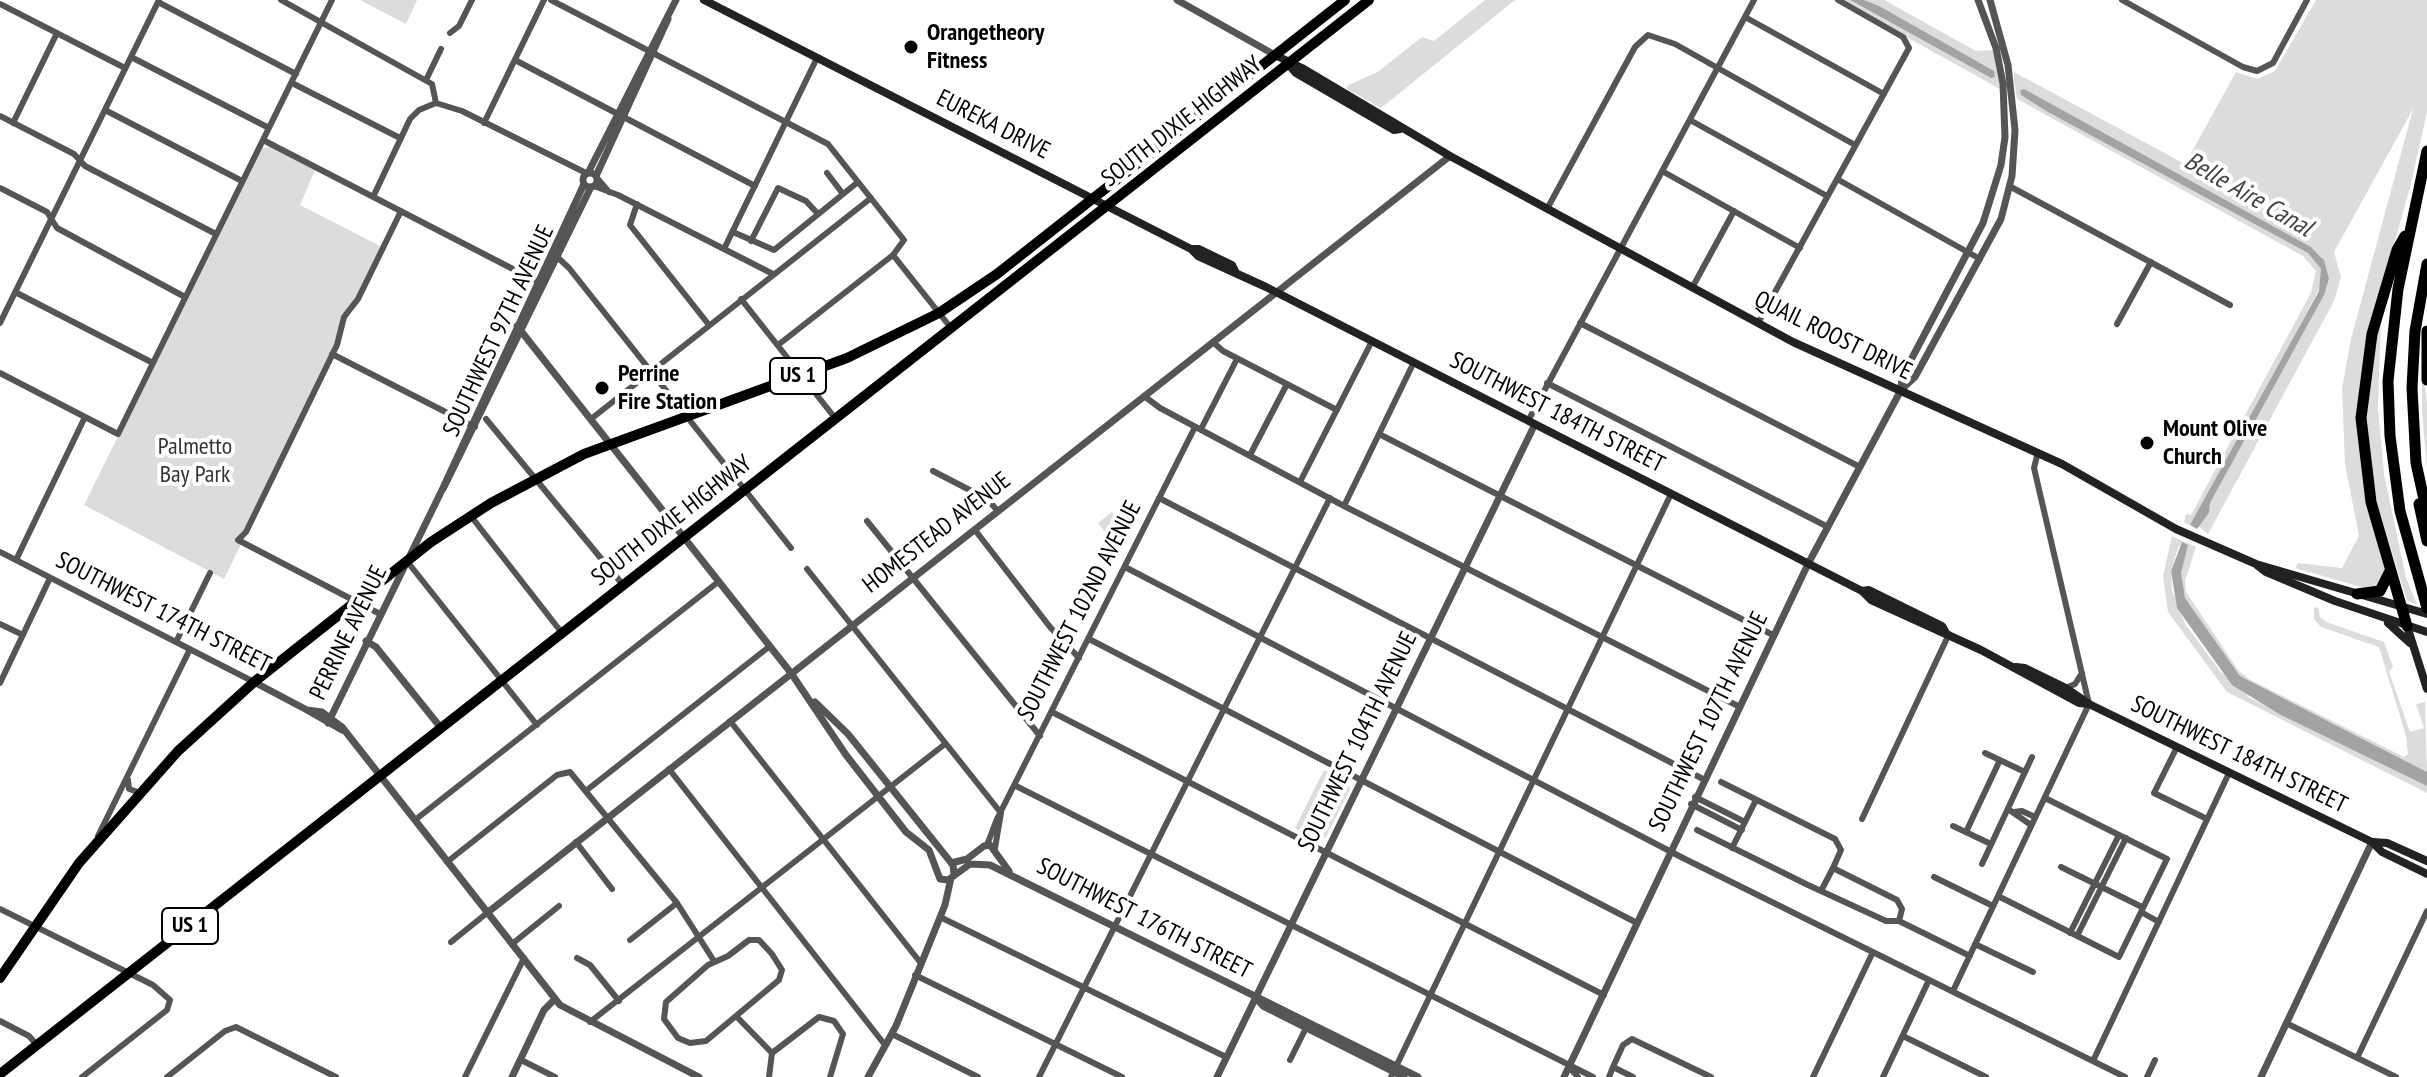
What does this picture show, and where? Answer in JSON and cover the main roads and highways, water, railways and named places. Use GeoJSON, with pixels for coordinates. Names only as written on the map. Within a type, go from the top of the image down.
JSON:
{"type":"FeatureCollection","features":[{"type":"Feature","properties":{"kind":"highway","name":"SOUTH DIXIE HIGHWAY"},"geometry":{"type":"LineString","coordinates":[[0,978],[33,926],[138,792],[193,736],[254,682],[406,560],[470,515],[537,477],[610,443],[869,349],[939,313],[977,288],[1094,198],[1345,0]]}},
{"type":"Feature","properties":{"kind":"highway","name":"SOUTH DIXIE HIGHWAY"},"geometry":{"type":"LineString","coordinates":[[0,1074],[1369,0]]}},
{"type":"Feature","properties":{"kind":"highway"},"geometry":{"type":"LineString","coordinates":[[1169,139],[1178,150]]}},
{"type":"Feature","properties":{"kind":"highway"},"geometry":{"type":"LineString","coordinates":[[2426,610],[2404,529],[2394,474],[2389,418],[2389,363],[2410,229],[2427,151]]}},
{"type":"Feature","properties":{"kind":"highway"},"geometry":{"type":"LineString","coordinates":[[2407,626],[2364,466],[2362,396],[2374,324],[2397,250],[2410,229]]}},
{"type":"Feature","properties":{"kind":"highway"},"geometry":{"type":"LineString","coordinates":[[2427,264],[2413,360],[2419,510],[2427,541]]}},
{"type":"Feature","properties":{"kind":"highway"},"geometry":{"type":"LineString","coordinates":[[977,288],[987,300]]}},
{"type":"Feature","properties":{"kind":"highway"},"geometry":{"type":"LineString","coordinates":[[2427,331],[2427,380]]}},
{"type":"Feature","properties":{"kind":"highway"},"geometry":{"type":"LineString","coordinates":[[2416,463],[2427,513]]}},
{"type":"Feature","properties":{"kind":"highway"},"geometry":{"type":"LineString","coordinates":[[2394,474],[2427,583]]}},
{"type":"Feature","properties":{"kind":"highway"},"geometry":{"type":"LineString","coordinates":[[420,533],[423,539],[431,542]]}},
{"type":"Feature","properties":{"kind":"highway"},"geometry":{"type":"LineString","coordinates":[[2357,594],[2380,591],[2390,571]]}},
{"type":"Feature","properties":{"kind":"main road","name":"EUREKA DRIVE"},"geometry":{"type":"LineString","coordinates":[[704,0],[816,60],[1094,198]]}},
{"type":"Feature","properties":{"kind":"main road","name":"QUAIL ROOST DRIVE"},"geometry":{"type":"LineString","coordinates":[[1275,55],[1296,73],[1394,130],[1400,129],[1758,323],[2038,452],[2173,528],[2256,564],[2401,606],[2426,610]]}},
{"type":"Feature","properties":{"kind":"main road","name":"SOUTHWEST 184TH STREET"},"geometry":{"type":"LineString","coordinates":[[1094,198],[1191,249],[1199,249],[1232,265],[1235,271],[1862,591],[1866,597],[1895,612],[1939,633],[1947,633],[2016,667],[2033,680],[2079,703],[2089,704]]}},
{"type":"Feature","properties":{"kind":"main road","name":"QUAIL ROOST DRIVE"},"geometry":{"type":"LineString","coordinates":[[2256,564],[2266,572],[2377,616],[2427,632]]}},
{"type":"Feature","properties":{"kind":"main road"},"geometry":{"type":"LineString","coordinates":[[2426,610],[2407,626],[2427,689]]}},
{"type":"Feature","properties":{"kind":"main road"},"geometry":{"type":"LineString","coordinates":[[2377,616],[2404,635],[2415,650]]}},
{"type":"Feature","properties":{"kind":"main road","name":"SOUTHWEST 184TH STREET"},"geometry":{"type":"LineString","coordinates":[[2016,667],[2025,668],[2066,688],[2089,704],[2372,842],[2382,852],[2427,874]]}},
{"type":"Feature","properties":{"kind":"main road","name":"SOUTHWEST 184TH STREET"},"geometry":{"type":"LineString","coordinates":[[2372,842],[2387,843],[2427,861]]}},
{"type":"Feature","properties":{"kind":"place","name":"Orangetheory Fitness"},"geometry":{"type":"Point","coordinates":[911,47]}},
{"type":"Feature","properties":{"kind":"place","name":"Perrine Fire Station"},"geometry":{"type":"Point","coordinates":[602,388]}},
{"type":"Feature","properties":{"kind":"place","name":"Mount Olive Church"},"geometry":{"type":"Point","coordinates":[2147,443]}},
{"type":"Feature","properties":{"kind":"water label","name":"Belle Aire Canal"},"geometry":{"type":"Point","coordinates":[2248,195]}},
{"type":"Feature","properties":{"kind":"park label","name":"Palmetto Bay Park"},"geometry":{"type":"Point","coordinates":[195,461]}}]}
